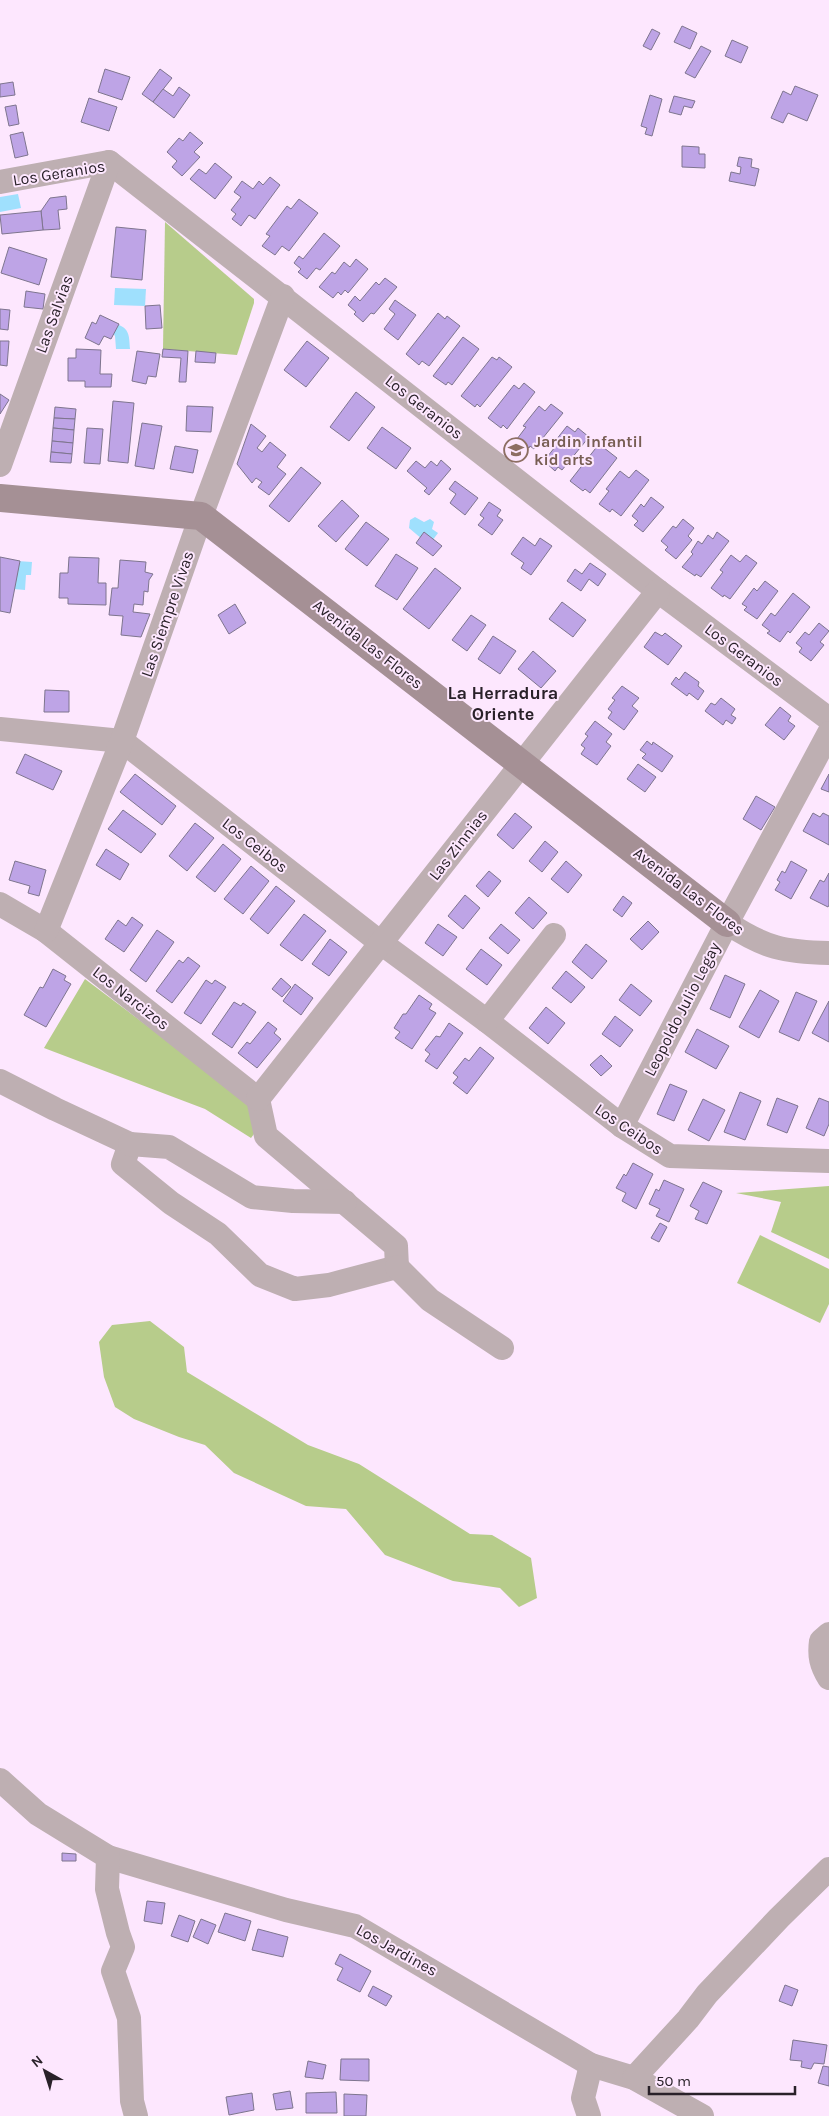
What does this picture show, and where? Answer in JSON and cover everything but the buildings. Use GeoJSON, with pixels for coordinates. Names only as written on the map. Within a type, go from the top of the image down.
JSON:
{"type":"FeatureCollection","features":[{"type":"Feature","properties":{"kind":"street","name":"Los Geranios"},"geometry":{"type":"LineString","coordinates":[[0,182],[109,162],[283,296],[658,591],[829,719]]}},
{"type":"Feature","properties":{"kind":"street","name":"Las Salvias"},"geometry":{"type":"LineString","coordinates":[[0,466],[109,162]]}},
{"type":"Feature","properties":{"kind":"street","name":"Las Siempre Vivas"},"geometry":{"type":"LineString","coordinates":[[46,931],[122,741],[283,296]]}},
{"type":"Feature","properties":{"kind":"street"},"geometry":{"type":"LineString","coordinates":[[0,498],[202,516]]}},
{"type":"Feature","properties":{"kind":"street","name":"Avenida Las Flores"},"geometry":{"type":"LineString","coordinates":[[202,516],[727,923],[744,934],[778,948],[793,952],[829,953]]}},
{"type":"Feature","properties":{"kind":"street","name":"Las Zinnias"},"geometry":{"type":"LineString","coordinates":[[258,1099],[658,591]]}},
{"type":"Feature","properties":{"kind":"street"},"geometry":{"type":"LineString","coordinates":[[0,729],[122,741]]}},
{"type":"Feature","properties":{"kind":"street","name":"Leopoldo Julio Legay"},"geometry":{"type":"LineString","coordinates":[[622,1126],[727,923],[829,733]]}},
{"type":"Feature","properties":{"kind":"street","name":"Los Ceibos"},"geometry":{"type":"LineString","coordinates":[[122,741],[381,943],[622,1126],[670,1156],[829,1161]]}},
{"type":"Feature","properties":{"kind":"street","name":"Los Narcizos"},"geometry":{"type":"LineString","coordinates":[[0,904],[46,931],[258,1099]]}},
{"type":"Feature","properties":{"kind":"street"},"geometry":{"type":"LineString","coordinates":[[487,1022],[554,936]]}},
{"type":"Feature","properties":{"kind":"street"},"geometry":{"type":"LineString","coordinates":[[0,1081],[130,1144],[170,1146],[252,1197],[293,1201],[345,1202]]}},
{"type":"Feature","properties":{"kind":"street"},"geometry":{"type":"LineString","coordinates":[[258,1099],[266,1136],[396,1246],[397,1267],[430,1300],[502,1348]]}},
{"type":"Feature","properties":{"kind":"street"},"geometry":{"type":"LineString","coordinates":[[130,1144],[123,1164],[171,1202],[218,1234],[260,1275],[295,1289],[329,1285],[397,1267]]}},
{"type":"Feature","properties":{"kind":"street"},"geometry":{"type":"LineString","coordinates":[[829,1634],[821,1641],[819,1654],[822,1666],[829,1678]]}},
{"type":"Feature","properties":{"kind":"street","name":"Los Jardines"},"geometry":{"type":"LineString","coordinates":[[0,1780],[38,1814],[108,1857],[286,1910],[355,1926],[591,2065],[634,2078],[702,2116]]}},
{"type":"Feature","properties":{"kind":"street"},"geometry":{"type":"LineString","coordinates":[[108,1857],[107,1889],[123,1947],[113,1971],[129,2018],[132,2101],[136,2116]]}},
{"type":"Feature","properties":{"kind":"street"},"geometry":{"type":"LineString","coordinates":[[634,2078],[688,2019],[707,1994],[779,1918],[829,1870]]}},
{"type":"Feature","properties":{"kind":"street"},"geometry":{"type":"LineString","coordinates":[[589,2116],[583,2098],[591,2065]]}},
{"type":"Feature","properties":{"kind":"green space"},"geometry":{"type":"Polygon","coordinates":[[[165,222],[254,299],[237,355],[163,349],[165,222]]]}},
{"type":"Feature","properties":{"kind":"green space"},"geometry":{"type":"Polygon","coordinates":[[[85,979],[267,1116],[251,1138],[205,1109],[44,1048],[85,979]]]}},
{"type":"Feature","properties":{"kind":"green space"},"geometry":{"type":"Polygon","coordinates":[[[829,1186],[829,1259],[771,1232],[781,1202],[736,1193],[829,1186]]]}},
{"type":"Feature","properties":{"kind":"green space"},"geometry":{"type":"Polygon","coordinates":[[[760,1235],[829,1269],[829,1304],[820,1323],[737,1283],[760,1235]]]}},
{"type":"Feature","properties":{"kind":"green space"},"geometry":{"type":"Polygon","coordinates":[[[150,1321],[184,1347],[187,1372],[308,1445],[359,1464],[470,1534],[492,1535],[531,1558],[537,1598],[519,1607],[500,1588],[453,1581],[385,1555],[346,1509],[306,1506],[234,1473],[205,1445],[134,1419],[115,1407],[104,1377],[99,1342],[112,1325],[150,1321]]]}},
{"type":"Feature","properties":{"kind":"water"},"geometry":{"type":"Polygon","coordinates":[[[18,194],[21,208],[0,212],[0,197],[18,194]]]}},
{"type":"Feature","properties":{"kind":"water"},"geometry":{"type":"Polygon","coordinates":[[[115,288],[146,289],[145,306],[114,305],[115,288]]]}},
{"type":"Feature","properties":{"kind":"water"},"geometry":{"type":"Polygon","coordinates":[[[116,324],[126,330],[129,336],[130,349],[116,349],[115,336],[112,332],[116,324]]]}},
{"type":"Feature","properties":{"kind":"water"},"geometry":{"type":"Polygon","coordinates":[[[415,517],[424,522],[430,519],[434,522],[432,529],[438,533],[429,545],[409,528],[410,520],[415,517]]]}},
{"type":"Feature","properties":{"kind":"water"},"geometry":{"type":"Polygon","coordinates":[[[17,561],[32,562],[31,575],[26,575],[25,590],[14,589],[17,561]]]}},
{"type":"Feature","properties":{"kind":"place","name":"Jardin infantil kid arts"},"geometry":{"type":"Point","coordinates":[516,450]}},
{"type":"Feature","properties":{"kind":"district","name":"La Herradura Oriente"},"geometry":{"type":"Point","coordinates":[503,703]}}]}
